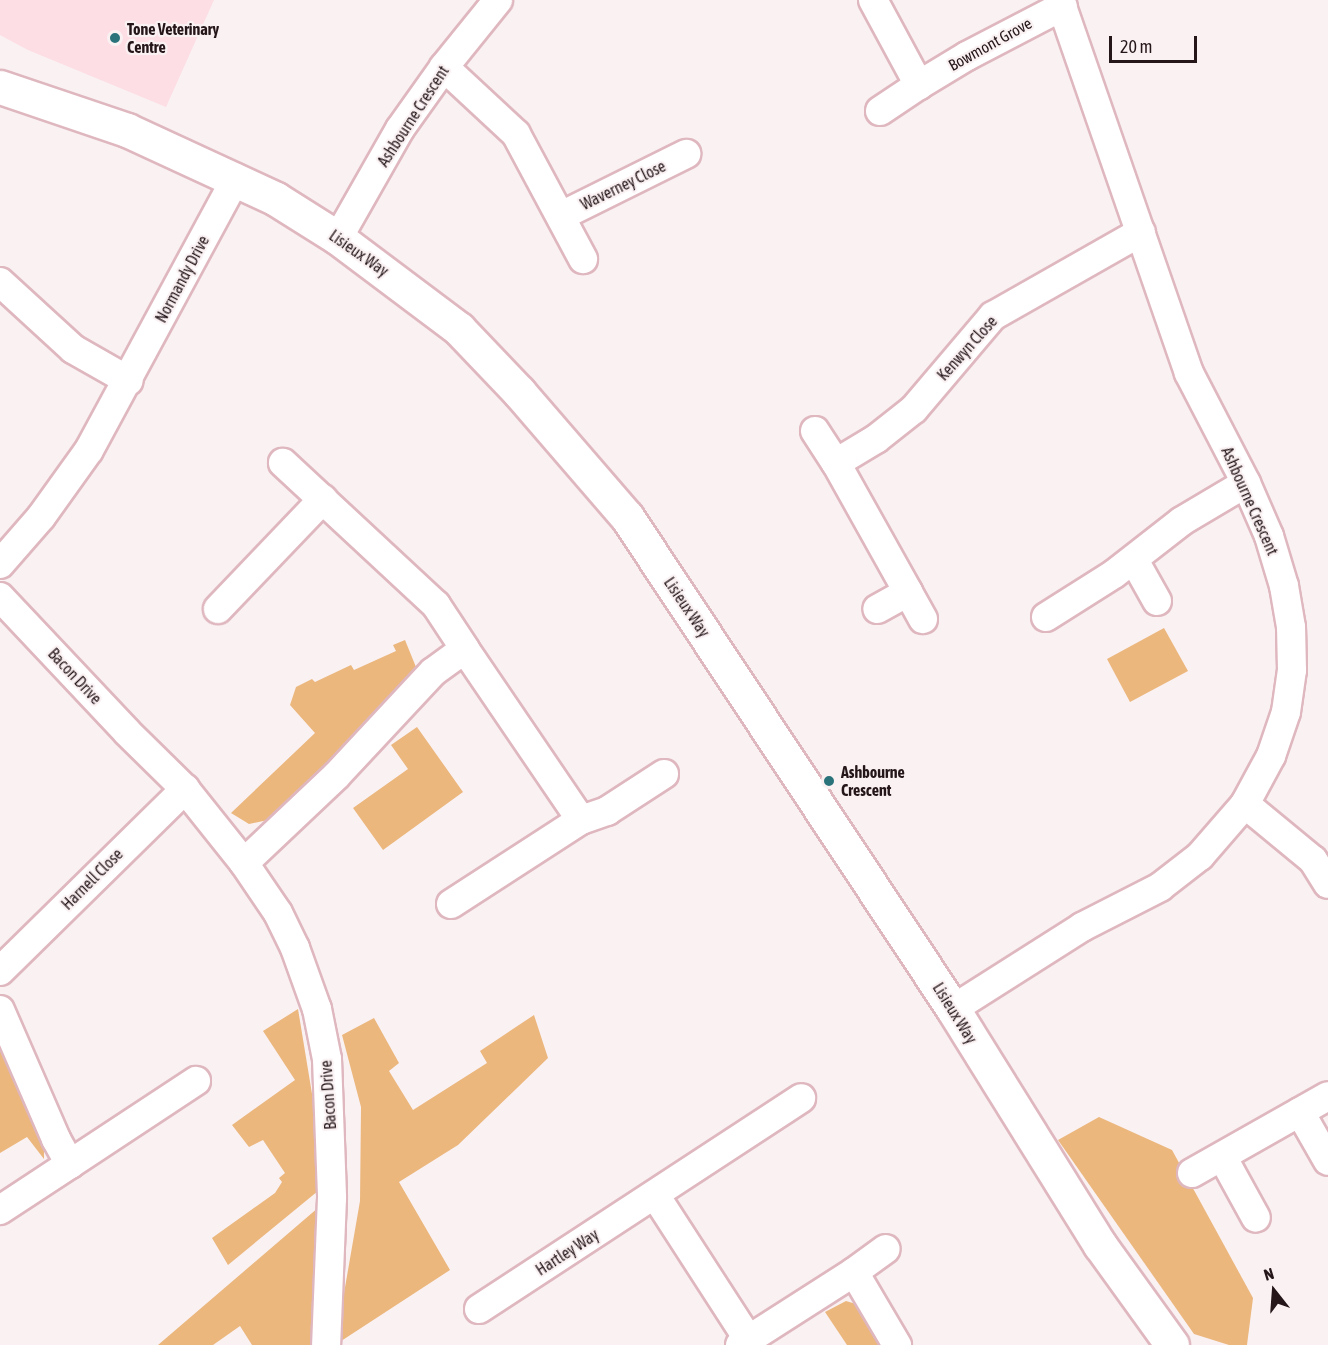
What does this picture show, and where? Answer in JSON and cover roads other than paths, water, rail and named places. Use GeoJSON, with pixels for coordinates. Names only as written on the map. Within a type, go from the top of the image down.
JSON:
{"type":"FeatureCollection","features":[{"type":"Feature","properties":{"kind":"street","name":"Ashbourne Crescent"},"geometry":{"type":"LineString","coordinates":[[338,238],[400,129],[444,67],[498,0]]}},
{"type":"Feature","properties":{"kind":"street"},"geometry":{"type":"LineString","coordinates":[[873,0],[920,85]]}},
{"type":"Feature","properties":{"kind":"street","name":"Ashbourne Crescent"},"geometry":{"type":"LineString","coordinates":[[953,1010],[1082,927],[1160,887],[1200,856],[1245,804],[1271,756],[1286,712],[1292,670],[1291,627],[1284,586],[1269,536],[1246,483],[1189,373],[1061,3]]}},
{"type":"Feature","properties":{"kind":"street","name":"Bowmont Grove"},"geometry":{"type":"LineString","coordinates":[[880,111],[920,85],[1061,3]]}},
{"type":"Feature","properties":{"kind":"street","name":"Waverney Close"},"geometry":{"type":"LineString","coordinates":[[444,67],[516,134],[583,259]]}},
{"type":"Feature","properties":{"kind":"street","name":"Lisieux Way"},"geometry":{"type":"LineString","coordinates":[[0,87],[127,130],[236,178],[276,199],[338,238],[459,329],[519,392],[627,517],[953,1010],[1100,1245],[1172,1345]]}},
{"type":"Feature","properties":{"kind":"street","name":"Waverney Close"},"geometry":{"type":"LineString","coordinates":[[561,216],[686,154]]}},
{"type":"Feature","properties":{"kind":"street","name":"Normandy Drive"},"geometry":{"type":"LineString","coordinates":[[0,564],[42,517],[89,450],[129,381],[236,178]]}},
{"type":"Feature","properties":{"kind":"street","name":"Kenwyn Close"},"geometry":{"type":"LineString","coordinates":[[836,464],[876,439],[914,409],[993,316],[1141,232]]}},
{"type":"Feature","properties":{"kind":"street"},"geometry":{"type":"LineString","coordinates":[[0,282],[73,349],[129,381]]}},
{"type":"Feature","properties":{"kind":"street"},"geometry":{"type":"LineString","coordinates":[[815,431],[923,619]]}},
{"type":"Feature","properties":{"kind":"street"},"geometry":{"type":"LineString","coordinates":[[283,463],[436,605],[581,820]]}},
{"type":"Feature","properties":{"kind":"street"},"geometry":{"type":"LineString","coordinates":[[1046,617],[1134,560],[1182,521],[1246,483]]}},
{"type":"Feature","properties":{"kind":"street"},"geometry":{"type":"LineString","coordinates":[[218,609],[323,499]]}},
{"type":"Feature","properties":{"kind":"street"},"geometry":{"type":"LineString","coordinates":[[1134,560],[1157,601]]}},
{"type":"Feature","properties":{"kind":"street"},"geometry":{"type":"LineString","coordinates":[[877,609],[908,592]]}},
{"type":"Feature","properties":{"kind":"street","name":"Bacon Drive"},"geometry":{"type":"LineString","coordinates":[[0,597],[127,732],[185,789],[244,863],[278,913],[295,948],[317,1009],[327,1059],[332,1198],[326,1345]]}},
{"type":"Feature","properties":{"kind":"street"},"geometry":{"type":"LineString","coordinates":[[244,863],[336,776],[347,760],[432,672],[465,649]]}},
{"type":"Feature","properties":{"kind":"street"},"geometry":{"type":"LineString","coordinates":[[451,904],[581,820],[607,811],[664,774]]}},
{"type":"Feature","properties":{"kind":"street","name":"Harnell Close"},"geometry":{"type":"LineString","coordinates":[[0,971],[185,789]]}},
{"type":"Feature","properties":{"kind":"street"},"geometry":{"type":"LineString","coordinates":[[1245,804],[1313,860],[1328,884]]}},
{"type":"Feature","properties":{"kind":"street"},"geometry":{"type":"LineString","coordinates":[[0,1010],[56,1139],[70,1164]]}},
{"type":"Feature","properties":{"kind":"street"},"geometry":{"type":"LineString","coordinates":[[0,1210],[196,1081]]}},
{"type":"Feature","properties":{"kind":"street"},"geometry":{"type":"LineString","coordinates":[[1192,1173],[1328,1096]]}},
{"type":"Feature","properties":{"kind":"street","name":"Hartley Way"},"geometry":{"type":"LineString","coordinates":[[479,1309],[801,1098]]}},
{"type":"Feature","properties":{"kind":"street"},"geometry":{"type":"LineString","coordinates":[[1300,1112],[1328,1161]]}},
{"type":"Feature","properties":{"kind":"street"},"geometry":{"type":"LineString","coordinates":[[1222,1158],[1256,1218]]}},
{"type":"Feature","properties":{"kind":"street"},"geometry":{"type":"LineString","coordinates":[[655,1195],[744,1342],[886,1249]]}},
{"type":"Feature","properties":{"kind":"street"},"geometry":{"type":"LineString","coordinates":[[854,1272],[897,1345]]}},
{"type":"Feature","properties":{"kind":"place","name":"Tone Veterinary Centre"},"geometry":{"type":"Point","coordinates":[115,38]}},
{"type":"Feature","properties":{"kind":"place","name":"Ashbourne Crescent"},"geometry":{"type":"Point","coordinates":[829,781]}}]}
